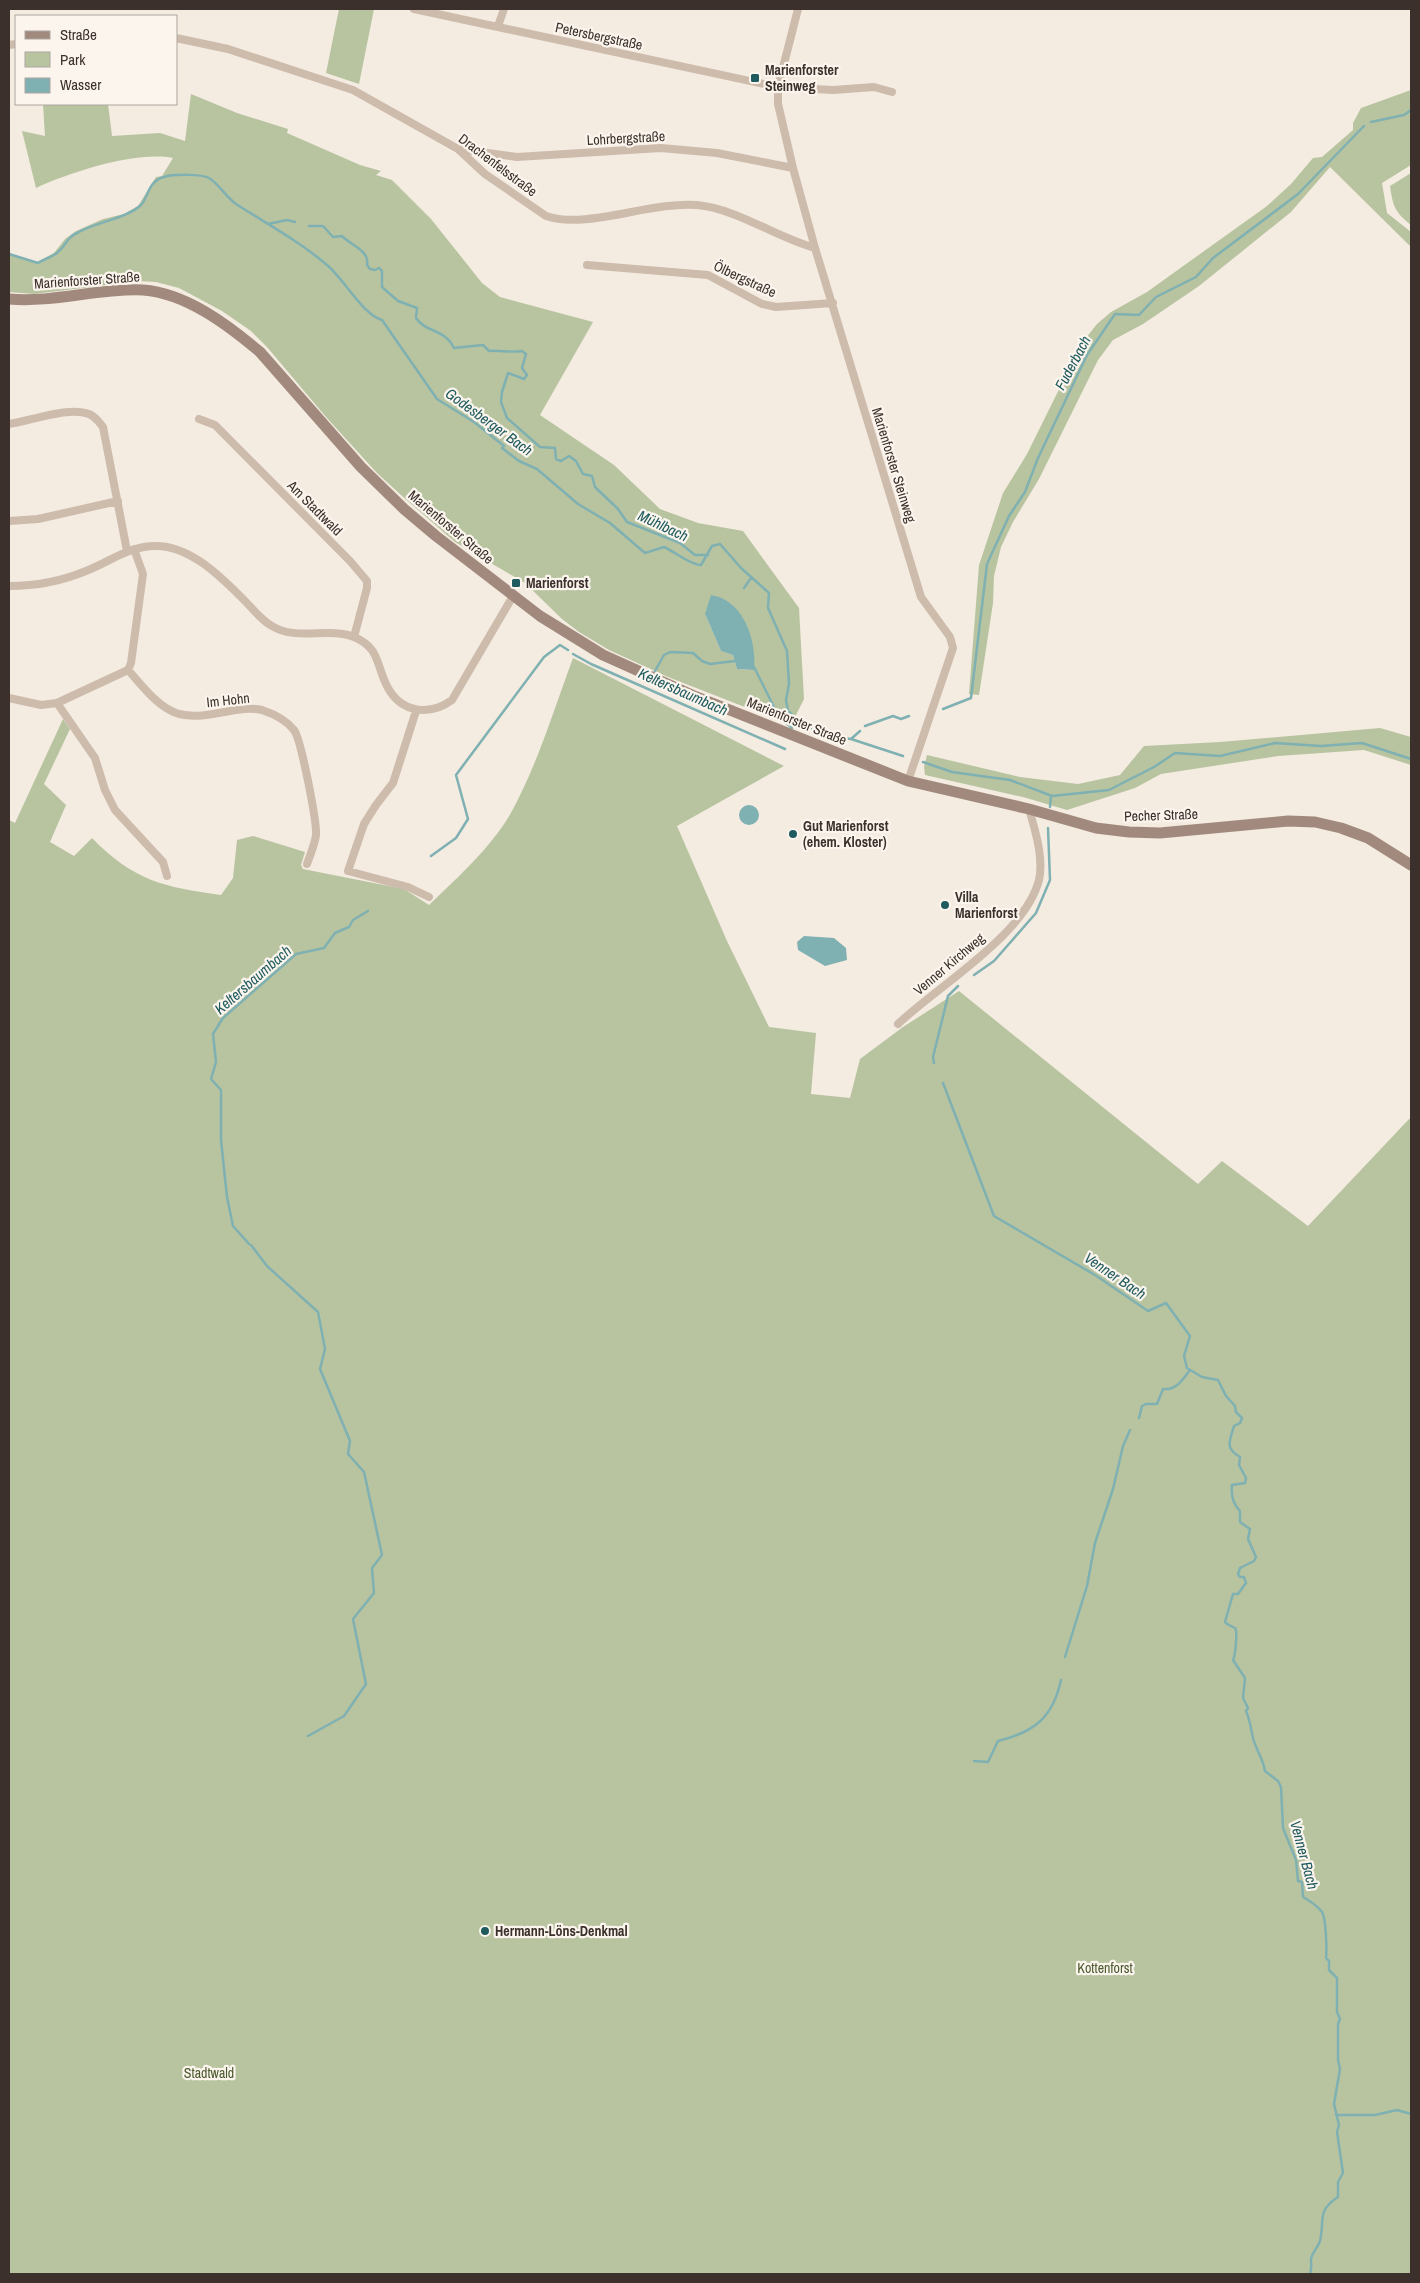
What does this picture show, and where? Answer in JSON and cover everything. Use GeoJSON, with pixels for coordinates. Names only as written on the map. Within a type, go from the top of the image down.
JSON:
{"type":"FeatureCollection","features":[{"type":"Feature","properties":{"kind":"main road","name":"Marienforster Straße"},"geometry":{"type":"LineString","coordinates":[[9,299],[68,297],[141,290],[166,294],[201,310],[242,337],[260,352],[361,467],[404,509],[513,596],[575,640],[603,655],[701,698],[908,781]]}},
{"type":"Feature","properties":{"kind":"main road","name":"Pecher Straße"},"geometry":{"type":"LineString","coordinates":[[908,781],[1029,808],[1096,828],[1129,832],[1176,832],[1288,820],[1315,822],[1341,828],[1368,838],[1411,865]]}},
{"type":"Feature","properties":{"kind":"street","name":"Petersbergstraße"},"geometry":{"type":"LineString","coordinates":[[414,9],[778,87]]}},
{"type":"Feature","properties":{"kind":"street"},"geometry":{"type":"LineString","coordinates":[[498,26],[504,9]]}},
{"type":"Feature","properties":{"kind":"street","name":"Marienforster Steinweg"},"geometry":{"type":"LineString","coordinates":[[798,9],[778,87],[778,104],[793,168],[815,248],[921,597],[950,637],[954,648],[908,781]]}},
{"type":"Feature","properties":{"kind":"street","name":"Drachenfelsstraße"},"geometry":{"type":"LineString","coordinates":[[178,38],[228,49],[353,90],[458,149],[485,174],[546,216],[554,219],[578,220],[666,206],[696,205],[712,207],[815,248]]}},
{"type":"Feature","properties":{"kind":"street"},"geometry":{"type":"LineString","coordinates":[[778,87],[833,90],[874,87],[892,92]]}},
{"type":"Feature","properties":{"kind":"street","name":"Lohrbergstraße"},"geometry":{"type":"LineString","coordinates":[[458,149],[517,157],[669,148],[717,153],[793,168]]}},
{"type":"Feature","properties":{"kind":"street","name":"Ölbergstraße"},"geometry":{"type":"LineString","coordinates":[[587,265],[700,273],[708,275],[762,304],[776,307],[832,303]]}},
{"type":"Feature","properties":{"kind":"street"},"geometry":{"type":"LineString","coordinates":[[9,424],[81,412],[96,418],[104,427],[118,501],[131,550],[143,574],[131,663],[128,670],[57,704],[41,705],[9,698]]}},
{"type":"Feature","properties":{"kind":"street","name":"Am Stadtwald"},"geometry":{"type":"LineString","coordinates":[[199,419],[215,426],[350,561],[367,581],[367,588],[354,637]]}},
{"type":"Feature","properties":{"kind":"street"},"geometry":{"type":"LineString","coordinates":[[9,521],[38,519],[118,501]]}},
{"type":"Feature","properties":{"kind":"street"},"geometry":{"type":"LineString","coordinates":[[9,586],[51,582],[86,571],[131,550],[161,545],[182,551],[224,580],[273,627],[288,632],[342,633],[365,643],[378,658],[387,686],[394,698],[416,711],[437,709],[452,700],[513,596]]}},
{"type":"Feature","properties":{"kind":"street","name":"Im Hohn"},"geometry":{"type":"LineString","coordinates":[[128,670],[162,705],[178,713],[214,715],[245,708],[262,710],[280,718],[295,731],[304,760],[316,835],[307,864]]}},
{"type":"Feature","properties":{"kind":"street"},"geometry":{"type":"LineString","coordinates":[[57,704],[95,758],[105,790],[115,810],[162,862],[167,876]]}},
{"type":"Feature","properties":{"kind":"street"},"geometry":{"type":"LineString","coordinates":[[416,711],[393,783],[376,804],[364,824],[348,871],[408,887],[429,897]]}},
{"type":"Feature","properties":{"kind":"street","name":"Venner Kirchweg"},"geometry":{"type":"LineString","coordinates":[[898,1024],[975,962],[1015,922],[1031,900],[1039,879],[1039,855],[1029,808]]}},
{"type":"Feature","properties":{"kind":"green space"},"geometry":{"type":"Polygon","coordinates":[[[339,9],[374,9],[359,84],[326,73],[339,9]]]}},
{"type":"Feature","properties":{"kind":"green space"},"geometry":{"type":"Polygon","coordinates":[[[1411,90],[1411,165],[1382,183],[1387,213],[1411,232],[1411,247],[1330,167],[1291,212],[1199,286],[1143,324],[1113,340],[1098,360],[1039,479],[1013,522],[1001,547],[994,576],[993,603],[979,695],[969,694],[979,565],[1003,493],[1027,454],[1082,343],[1097,324],[1111,312],[1147,292],[1267,206],[1291,184],[1313,158],[1322,157],[1353,130],[1353,123],[1361,108],[1411,90]]]}},
{"type":"Feature","properties":{"kind":"green space"},"geometry":{"type":"Polygon","coordinates":[[[191,94],[237,113],[288,129],[287,133],[360,165],[381,171],[376,175],[392,180],[431,219],[482,283],[500,297],[593,322],[540,415],[614,465],[660,509],[698,523],[743,531],[799,608],[804,699],[791,725],[668,677],[609,650],[562,619],[525,583],[455,542],[377,473],[251,331],[222,311],[179,288],[156,282],[139,281],[34,294],[9,292],[9,253],[37,262],[54,253],[65,239],[76,231],[103,219],[124,214],[138,206],[156,177],[162,176],[173,158],[140,157],[103,164],[36,188],[22,131],[45,136],[43,105],[108,105],[112,136],[160,133],[185,141],[191,94]],[[705,614],[721,651],[733,655],[737,669],[754,670],[705,614]]]}},
{"type":"Feature","properties":{"kind":"green space"},"geometry":{"type":"Polygon","coordinates":[[[1411,173],[1411,225],[1401,216],[1396,208],[1390,186],[1411,173]]]}},
{"type":"Feature","properties":{"kind":"green space"},"geometry":{"type":"Polygon","coordinates":[[[573,658],[784,766],[677,826],[727,941],[769,1027],[816,1033],[811,1094],[850,1098],[860,1059],[903,1027],[959,991],[1198,1184],[1222,1161],[1308,1226],[1411,1117],[1411,2274],[9,2274],[9,820],[15,823],[63,719],[70,729],[44,784],[66,805],[50,842],[74,856],[92,838],[122,864],[151,880],[183,889],[221,895],[233,878],[237,840],[253,836],[305,852],[301,865],[303,869],[404,889],[429,905],[485,849],[512,811],[538,755],[573,658]]]}},
{"type":"Feature","properties":{"kind":"green space"},"geometry":{"type":"Polygon","coordinates":[[[1380,728],[1411,737],[1411,765],[1364,750],[1278,756],[1161,774],[1135,788],[1067,810],[1023,797],[925,775],[924,767],[927,755],[1020,777],[1078,784],[1120,775],[1144,746],[1220,742],[1380,728]]]}},
{"type":"Feature","properties":{"kind":"water"},"geometry":{"type":"Polygon","coordinates":[[[711,595],[722,598],[740,613],[746,624],[753,647],[754,670],[737,669],[733,655],[721,651],[705,614],[711,595]]]}},
{"type":"Feature","properties":{"kind":"water"},"geometry":{"type":"Polygon","coordinates":[[[745,805],[753,805],[759,811],[759,819],[753,825],[745,825],[739,819],[739,811],[745,805]]]}},
{"type":"Feature","properties":{"kind":"water"},"geometry":{"type":"Polygon","coordinates":[[[804,936],[834,938],[846,948],[847,960],[825,966],[798,950],[797,942],[804,936]]]}},
{"type":"Feature","properties":{"kind":"waterway","name":"Fuderbach"},"geometry":{"type":"LineString","coordinates":[[1371,122],[1404,115],[1411,110]]}},
{"type":"Feature","properties":{"kind":"waterway","name":"Fuderbach"},"geometry":{"type":"LineString","coordinates":[[943,709],[971,698],[987,564],[1009,516],[1025,492],[1038,458],[1087,355],[1115,314],[1139,315],[1156,297],[1196,277],[1213,258],[1298,194],[1364,126]]}},
{"type":"Feature","properties":{"kind":"waterway","name":"Godesberger Bach"},"geometry":{"type":"LineString","coordinates":[[9,254],[38,263],[56,254],[75,234],[120,217],[141,205],[152,186],[159,179],[180,175],[209,178],[236,204],[283,233],[327,265],[361,304],[375,317],[382,320],[437,399],[474,422],[504,446],[502,448],[519,461],[537,469],[578,504],[610,523],[645,553],[664,547],[688,561],[701,565],[712,546],[720,544],[741,568],[769,593],[768,608],[787,651],[789,684],[786,700],[788,711],[800,722],[826,736],[851,739],[903,756]]}},
{"type":"Feature","properties":{"kind":"waterway","name":"Mühlbach"},"geometry":{"type":"LineString","coordinates":[[268,224],[287,220],[295,222]]}},
{"type":"Feature","properties":{"kind":"waterway","name":"Mühlbach"},"geometry":{"type":"LineString","coordinates":[[309,226],[323,226],[333,237],[342,236],[363,252],[370,269],[375,270],[379,268],[382,271],[382,287],[398,301],[417,308],[416,318],[420,323],[445,337],[454,348],[483,345],[489,351],[522,351],[526,354],[522,368],[527,375],[524,379],[508,373],[502,392],[501,402],[507,418],[540,447],[555,448],[556,459],[561,461],[569,456],[576,461],[583,474],[592,476],[595,487],[618,509],[627,522],[680,543],[695,555],[708,555]]}},
{"type":"Feature","properties":{"kind":"waterway","name":"Keltersbaumbach"},"geometry":{"type":"LineString","coordinates":[[744,588],[751,578]]}},
{"type":"Feature","properties":{"kind":"waterway","name":"Keltersbaumbach"},"geometry":{"type":"LineString","coordinates":[[431,856],[456,838],[468,819],[456,775],[544,657],[560,645],[568,650]]}},
{"type":"Feature","properties":{"kind":"waterway"},"geometry":{"type":"LineString","coordinates":[[655,671],[664,655],[670,652],[693,653],[702,661],[710,664],[735,661]]}},
{"type":"Feature","properties":{"kind":"waterway","name":"Keltersbaumbach"},"geometry":{"type":"LineString","coordinates":[[573,654],[591,664],[785,749]]}},
{"type":"Feature","properties":{"kind":"waterway","name":"Keltersbaumbach"},"geometry":{"type":"LineString","coordinates":[[754,667],[779,717],[792,728]]}},
{"type":"Feature","properties":{"kind":"waterway","name":"Fuderbach"},"geometry":{"type":"LineString","coordinates":[[865,726],[893,716],[901,719],[909,716]]}},
{"type":"Feature","properties":{"kind":"waterway","name":"Fuderbach"},"geometry":{"type":"LineString","coordinates":[[851,739],[860,731]]}},
{"type":"Feature","properties":{"kind":"waterway","name":"Godesberger Bach"},"geometry":{"type":"LineString","coordinates":[[923,762],[952,772],[1010,780],[1052,796],[1109,790],[1154,767],[1175,753],[1220,756],[1275,743],[1321,746],[1362,743],[1411,759]]}},
{"type":"Feature","properties":{"kind":"waterway","name":"Venner Bach"},"geometry":{"type":"LineString","coordinates":[[1050,807],[1051,796]]}},
{"type":"Feature","properties":{"kind":"waterway","name":"Venner Bach"},"geometry":{"type":"LineString","coordinates":[[974,975],[994,961],[1036,913],[1050,880],[1048,828]]}},
{"type":"Feature","properties":{"kind":"waterway","name":"Keltersbaumbach"},"geometry":{"type":"LineString","coordinates":[[249,1244],[233,1226],[227,1197],[221,1140],[221,1090],[211,1079],[216,1062],[213,1034],[223,1018],[296,954],[324,948],[335,933],[349,927],[353,920],[368,911]]}},
{"type":"Feature","properties":{"kind":"waterway","name":"Venner Bach"},"geometry":{"type":"LineString","coordinates":[[934,1063],[933,1057],[948,996],[958,986]]}},
{"type":"Feature","properties":{"kind":"waterway","name":"Venner Bach"},"geometry":{"type":"LineString","coordinates":[[943,1083],[994,1216],[1095,1275],[1148,1311],[1166,1303],[1190,1336],[1184,1356],[1187,1368],[1202,1377],[1218,1380],[1226,1396],[1235,1406],[1236,1412],[1242,1418],[1240,1423],[1234,1426],[1230,1447],[1240,1457],[1239,1465],[1246,1478],[1245,1483],[1232,1485],[1232,1492],[1234,1502],[1240,1511],[1240,1522],[1250,1529],[1248,1539],[1256,1557],[1254,1561],[1240,1568],[1238,1574],[1240,1577],[1244,1577],[1246,1583],[1238,1594],[1233,1594],[1225,1622],[1236,1630],[1233,1660],[1245,1678],[1243,1698],[1248,1708],[1246,1711],[1254,1742],[1265,1771],[1278,1781],[1281,1787],[1283,1828],[1296,1860],[1298,1881],[1302,1882],[1303,1897],[1322,1912],[1326,1934],[1326,1958],[1329,1961],[1329,1970],[1337,1978],[1337,2012],[1340,2019],[1338,2024],[1338,2060],[1340,2069],[1334,2104],[1339,2125],[1337,2132],[1343,2173],[1338,2182],[1338,2197],[1331,2202],[1324,2212],[1320,2241],[1311,2259],[1310,2274]]}},
{"type":"Feature","properties":{"kind":"waterway","name":"Keltersbaumbach"},"geometry":{"type":"LineString","coordinates":[[251,1245],[267,1266],[318,1312],[325,1349],[320,1369],[350,1441],[348,1454],[364,1472],[382,1555],[372,1568],[374,1593],[353,1619],[366,1684],[344,1716],[308,1736]]}},
{"type":"Feature","properties":{"kind":"waterway"},"geometry":{"type":"LineString","coordinates":[[1139,1418],[1142,1406],[1157,1404],[1163,1389],[1176,1386],[1190,1370]]}},
{"type":"Feature","properties":{"kind":"waterway"},"geometry":{"type":"LineString","coordinates":[[1065,1657],[1087,1586],[1095,1543],[1113,1489],[1123,1446],[1130,1430]]}},
{"type":"Feature","properties":{"kind":"waterway"},"geometry":{"type":"LineString","coordinates":[[974,1761],[988,1762],[998,1741],[1022,1733],[1040,1721],[1053,1704],[1061,1680]]}},
{"type":"Feature","properties":{"kind":"waterway"},"geometry":{"type":"LineString","coordinates":[[1336,2115],[1375,2115],[1397,2110],[1411,2114]]}},
{"type":"Feature","properties":{"kind":"place","name":"Marienforster Steinweg"},"geometry":{"type":"Point","coordinates":[755,78]}},
{"type":"Feature","properties":{"kind":"place","name":"Marienforst"},"geometry":{"type":"Point","coordinates":[516,583]}},
{"type":"Feature","properties":{"kind":"place","name":"Gut Marienforst (ehem. Kloster)"},"geometry":{"type":"Point","coordinates":[793,834]}},
{"type":"Feature","properties":{"kind":"place","name":"Villa Marienforst"},"geometry":{"type":"Point","coordinates":[945,905]}},
{"type":"Feature","properties":{"kind":"place","name":"Hermann-Löns-Denkmal"},"geometry":{"type":"Point","coordinates":[485,1931]}},
{"type":"Feature","properties":{"kind":"park label","name":"Kottenforst"},"geometry":{"type":"Point","coordinates":[1105,1968]}},
{"type":"Feature","properties":{"kind":"park label","name":"Stadtwald"},"geometry":{"type":"Point","coordinates":[209,2073]}}]}
